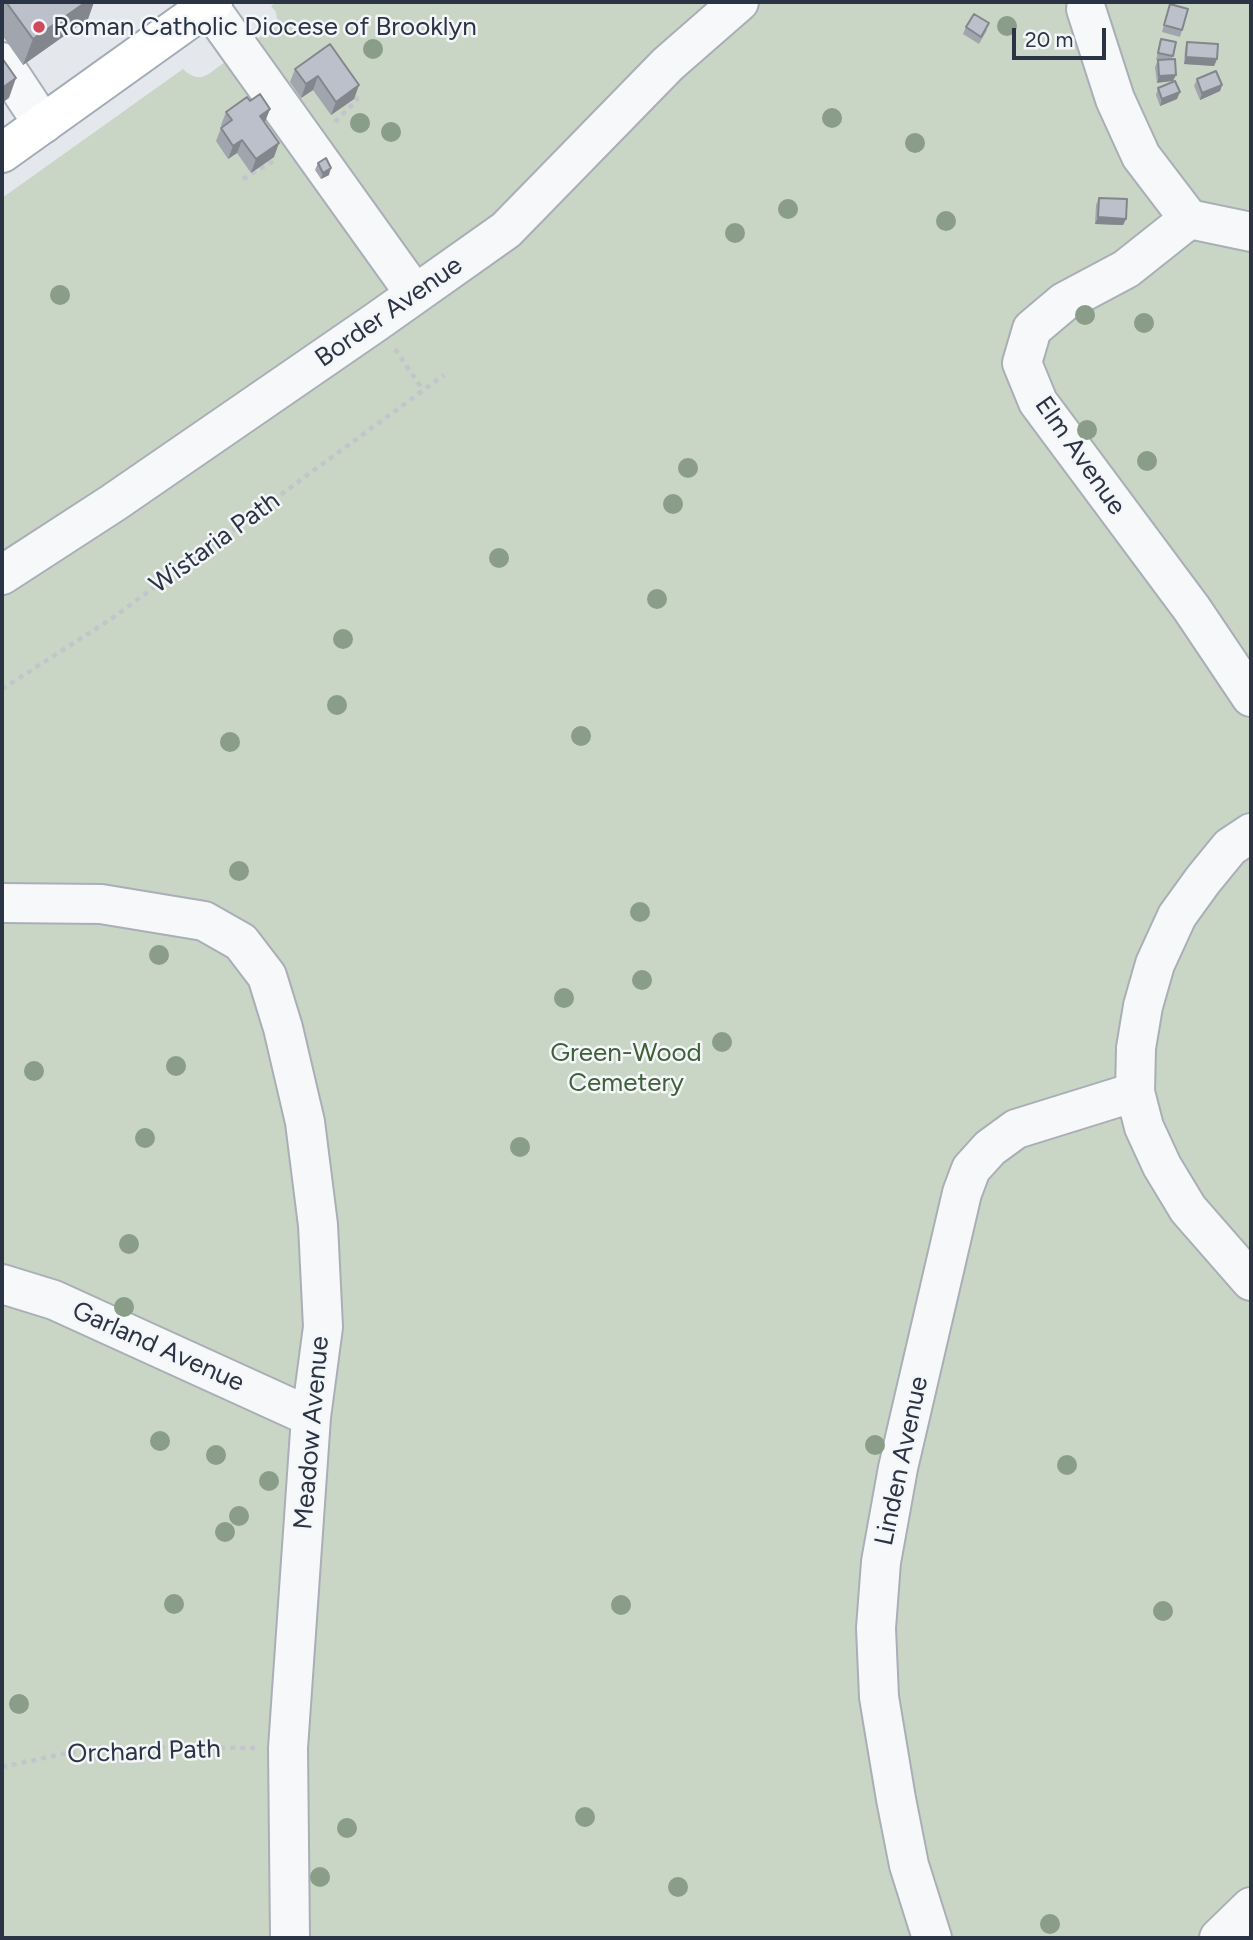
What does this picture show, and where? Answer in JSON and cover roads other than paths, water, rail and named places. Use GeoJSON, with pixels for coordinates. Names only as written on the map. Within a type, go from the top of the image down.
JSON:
{"type":"FeatureCollection","features":[{"type":"Feature","properties":{"kind":"main road"},"geometry":{"type":"LineString","coordinates":[[2,153],[209,3]]}},
{"type":"Feature","properties":{"kind":"lane","name":"Border Avenue"},"geometry":{"type":"LineString","coordinates":[[2,575],[113,503],[506,230],[668,64],[739,2]]}},
{"type":"Feature","properties":{"kind":"lane"},"geometry":{"type":"LineString","coordinates":[[209,3],[415,294]]}},
{"type":"Feature","properties":{"kind":"lane"},"geometry":{"type":"LineString","coordinates":[[1081,4],[1115,99],[1141,156],[1189,219],[1251,232]]}},
{"type":"Feature","properties":{"kind":"lane"},"geometry":{"type":"LineString","coordinates":[[2,62],[43,124]]}},
{"type":"Feature","properties":{"kind":"lane","name":"Elm Avenue"},"geometry":{"type":"LineString","coordinates":[[1189,219],[1126,269],[1064,302],[1032,330],[1022,363],[1038,402],[1192,609],[1251,697]]}},
{"type":"Feature","properties":{"kind":"lane"},"geometry":{"type":"LineString","coordinates":[[1251,834],[1230,847],[1203,880],[1177,916],[1155,964],[1143,1006],[1136,1048],[1135,1092],[1144,1127],[1161,1166],[1188,1209],[1251,1281]]}},
{"type":"Feature","properties":{"kind":"lane","name":"Meadow Avenue"},"geometry":{"type":"LineString","coordinates":[[2,903],[101,904],[204,921],[241,942],[267,976],[283,1028],[305,1122],[318,1225],[323,1327],[311,1417],[288,1748],[290,1938]]}},
{"type":"Feature","properties":{"kind":"lane","name":"Linden Avenue"},"geometry":{"type":"LineString","coordinates":[[932,1938],[909,1865],[896,1799],[879,1697],[876,1628],[881,1562],[898,1468],[956,1216],[971,1169],[990,1148],[1016,1129],[1135,1092]]}},
{"type":"Feature","properties":{"kind":"lane","name":"Garland Avenue"},"geometry":{"type":"LineString","coordinates":[[2,1284],[54,1300],[311,1417]]}},
{"type":"Feature","properties":{"kind":"lane"},"geometry":{"type":"LineString","coordinates":[[1219,1938],[1251,1908]]}},
{"type":"Feature","properties":{"kind":"place","name":"Roman Catholic Diocese of Brooklyn"},"geometry":{"type":"Point","coordinates":[39,27]}},
{"type":"Feature","properties":{"kind":"park label","name":"Green-Wood Cemetery"},"geometry":{"type":"Point","coordinates":[626,1068]}}]}
